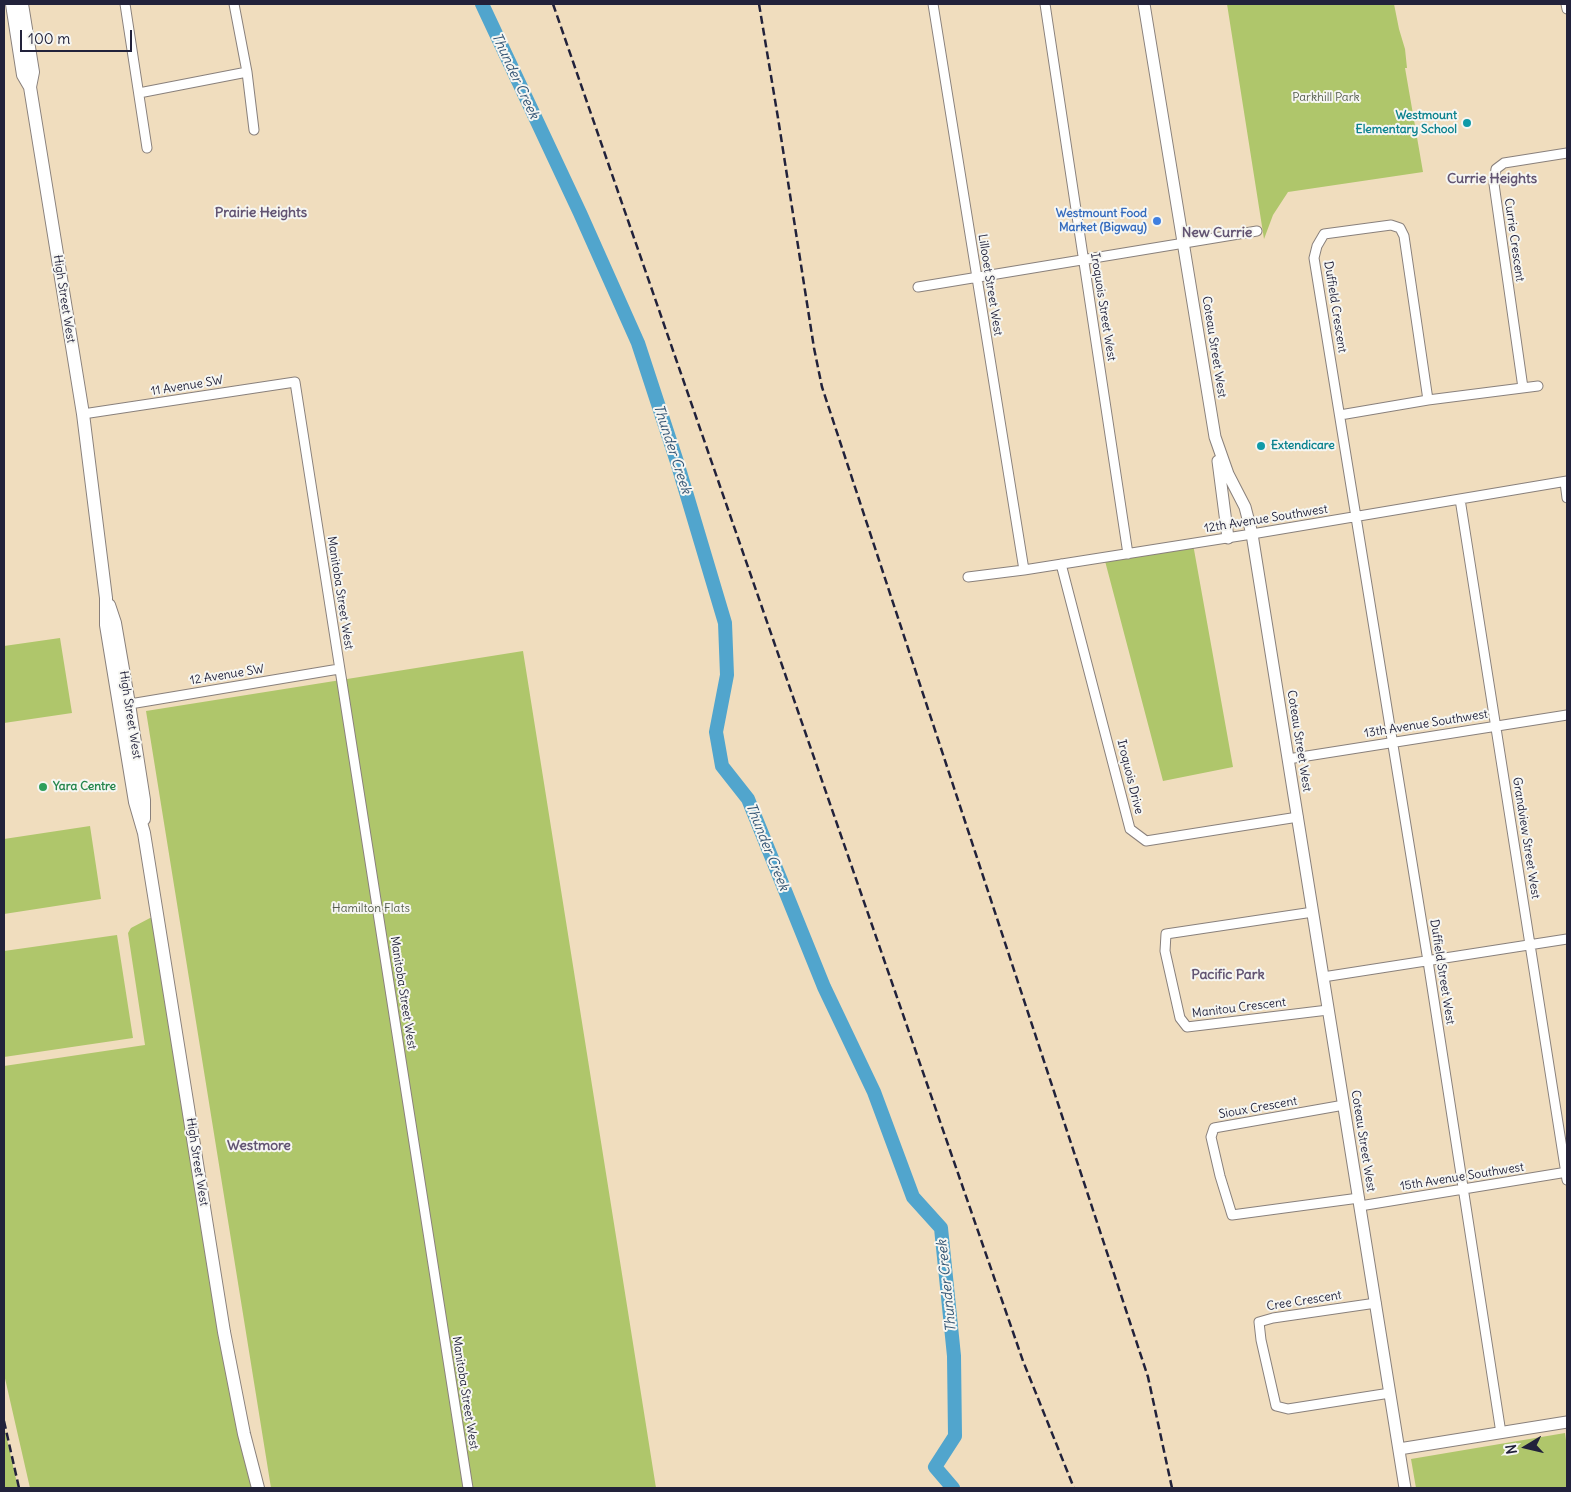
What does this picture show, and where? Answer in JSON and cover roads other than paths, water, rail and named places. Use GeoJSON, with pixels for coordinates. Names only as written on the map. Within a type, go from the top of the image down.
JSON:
{"type":"FeatureCollection","features":[{"type":"Feature","properties":{"kind":"main road","name":"High Street West"},"geometry":{"type":"LineString","coordinates":[[12,4],[23,75],[30,87],[83,414],[106,598],[115,623],[124,705],[144,800],[144,833],[224,1332],[244,1434],[258,1488]]}},
{"type":"Feature","properties":{"kind":"main road"},"geometry":{"type":"LineString","coordinates":[[22,4],[33,72],[30,87]]}},
{"type":"Feature","properties":{"kind":"street"},"geometry":{"type":"LineString","coordinates":[[125,4],[147,148]]}},
{"type":"Feature","properties":{"kind":"street"},"geometry":{"type":"LineString","coordinates":[[234,4],[247,72],[254,130]]}},
{"type":"Feature","properties":{"kind":"street","name":"Lillooet Street West"},"geometry":{"type":"LineString","coordinates":[[933,4],[1024,570]]}},
{"type":"Feature","properties":{"kind":"street","name":"Iroquois Street West"},"geometry":{"type":"LineString","coordinates":[[1045,4],[1128,554]]}},
{"type":"Feature","properties":{"kind":"street","name":"Coteau Street West"},"geometry":{"type":"LineString","coordinates":[[1144,4],[1215,437],[1228,474],[1244,507],[1252,534],[1405,1488]]}},
{"type":"Feature","properties":{"kind":"street"},"geometry":{"type":"LineString","coordinates":[[1566,4],[1567,9]]}},
{"type":"Feature","properties":{"kind":"street"},"geometry":{"type":"LineString","coordinates":[[138,92],[247,72]]}},
{"type":"Feature","properties":{"kind":"street","name":"Currie Crescent"},"geometry":{"type":"LineString","coordinates":[[1523,388],[1494,184],[1496,169],[1504,163],[1567,153]]}},
{"type":"Feature","properties":{"kind":"street","name":"Duffield Crescent"},"geometry":{"type":"LineString","coordinates":[[1355,517],[1314,258],[1317,246],[1324,234],[1391,225],[1400,228],[1404,236],[1428,400]]}},
{"type":"Feature","properties":{"kind":"street"},"geometry":{"type":"LineString","coordinates":[[918,287],[1257,231]]}},
{"type":"Feature","properties":{"kind":"street","name":"11 Avenue SW"},"geometry":{"type":"LineString","coordinates":[[83,414],[294,382]]}},
{"type":"Feature","properties":{"kind":"street","name":"Manitoba Street West"},"geometry":{"type":"LineString","coordinates":[[294,382],[468,1488]]}},
{"type":"Feature","properties":{"kind":"street"},"geometry":{"type":"LineString","coordinates":[[1340,415],[1428,400],[1538,386]]}},
{"type":"Feature","properties":{"kind":"street"},"geometry":{"type":"LineString","coordinates":[[1215,437],[1228,538]]}},
{"type":"Feature","properties":{"kind":"street"},"geometry":{"type":"LineString","coordinates":[[1566,482],[1567,498]]}},
{"type":"Feature","properties":{"kind":"street","name":"12th Avenue Southwest"},"geometry":{"type":"LineString","coordinates":[[968,577],[1128,554],[1566,482]]}},
{"type":"Feature","properties":{"kind":"street","name":"Grandview Street West"},"geometry":{"type":"LineString","coordinates":[[1460,499],[1567,1175]]}},
{"type":"Feature","properties":{"kind":"street","name":"Duffield Street West"},"geometry":{"type":"LineString","coordinates":[[1355,517],[1428,961],[1501,1433]]}},
{"type":"Feature","properties":{"kind":"street","name":"Iroquois Drive"},"geometry":{"type":"LineString","coordinates":[[1061,564],[1130,829],[1146,841],[1298,817]]}},
{"type":"Feature","properties":{"kind":"street","name":"12 Avenue SW"},"geometry":{"type":"LineString","coordinates":[[124,705],[340,669]]}},
{"type":"Feature","properties":{"kind":"street","name":"13th Avenue Southwest"},"geometry":{"type":"LineString","coordinates":[[1288,759],[1567,715]]}},
{"type":"Feature","properties":{"kind":"street","name":"Manitou Crescent"},"geometry":{"type":"LineString","coordinates":[[1313,912],[1166,934],[1165,951],[1180,1018],[1187,1028],[1328,1010]]}},
{"type":"Feature","properties":{"kind":"street"},"geometry":{"type":"LineString","coordinates":[[1323,978],[1567,939]]}},
{"type":"Feature","properties":{"kind":"street","name":"Sioux Crescent"},"geometry":{"type":"LineString","coordinates":[[1344,1105],[1214,1128],[1212,1137],[1220,1176],[1232,1215],[1359,1202]]}},
{"type":"Feature","properties":{"kind":"street","name":"15th Avenue Southwest"},"geometry":{"type":"LineString","coordinates":[[1359,1202],[1567,1175]]}},
{"type":"Feature","properties":{"kind":"street","name":"Cree Crescent"},"geometry":{"type":"LineString","coordinates":[[1376,1303],[1273,1318],[1259,1322],[1261,1340],[1276,1406],[1288,1409],[1390,1393]]}},
{"type":"Feature","properties":{"kind":"street"},"geometry":{"type":"LineString","coordinates":[[1399,1449],[1567,1422]]}},
{"type":"Feature","properties":{"kind":"waterway","name":"Thunder Creek"},"geometry":{"type":"LineString","coordinates":[[482,4],[580,213],[638,343],[677,462],[725,623],[727,675],[716,732],[722,766],[748,799],[824,987],[874,1092],[913,1197],[941,1228],[954,1356],[955,1436],[935,1467],[953,1488]]}},
{"type":"Feature","properties":{"kind":"railway"},"geometry":{"type":"LineString","coordinates":[[553,4],[1023,1361],[1074,1488]]}},
{"type":"Feature","properties":{"kind":"railway"},"geometry":{"type":"LineString","coordinates":[[759,4],[814,348],[822,387],[1148,1377],[1172,1488]]}},
{"type":"Feature","properties":{"kind":"railway"},"geometry":{"type":"LineString","coordinates":[[4,1421],[19,1488]]}},
{"type":"Feature","properties":{"kind":"place","name":"Westmount Elementary School"},"geometry":{"type":"Point","coordinates":[1467,123]}},
{"type":"Feature","properties":{"kind":"place","name":"Westmount Food Market (Bigway)"},"geometry":{"type":"Point","coordinates":[1157,221]}},
{"type":"Feature","properties":{"kind":"place","name":"Extendicare"},"geometry":{"type":"Point","coordinates":[1261,446]}},
{"type":"Feature","properties":{"kind":"place","name":"Yara Centre"},"geometry":{"type":"Point","coordinates":[43,787]}},
{"type":"Feature","properties":{"kind":"district","name":"Currie Heights"},"geometry":{"type":"Point","coordinates":[1492,179]}},
{"type":"Feature","properties":{"kind":"district","name":"Prairie Heights"},"geometry":{"type":"Point","coordinates":[261,213]}},
{"type":"Feature","properties":{"kind":"district","name":"New Currie"},"geometry":{"type":"Point","coordinates":[1217,233]}},
{"type":"Feature","properties":{"kind":"district","name":"Pacific Park"},"geometry":{"type":"Point","coordinates":[1228,975]}},
{"type":"Feature","properties":{"kind":"district","name":"Westmore"},"geometry":{"type":"Point","coordinates":[259,1146]}},
{"type":"Feature","properties":{"kind":"park label","name":"Parkhill Park"},"geometry":{"type":"Point","coordinates":[1326,98]}},
{"type":"Feature","properties":{"kind":"park label","name":"Hamilton Flats"},"geometry":{"type":"Point","coordinates":[371,909]}}]}
